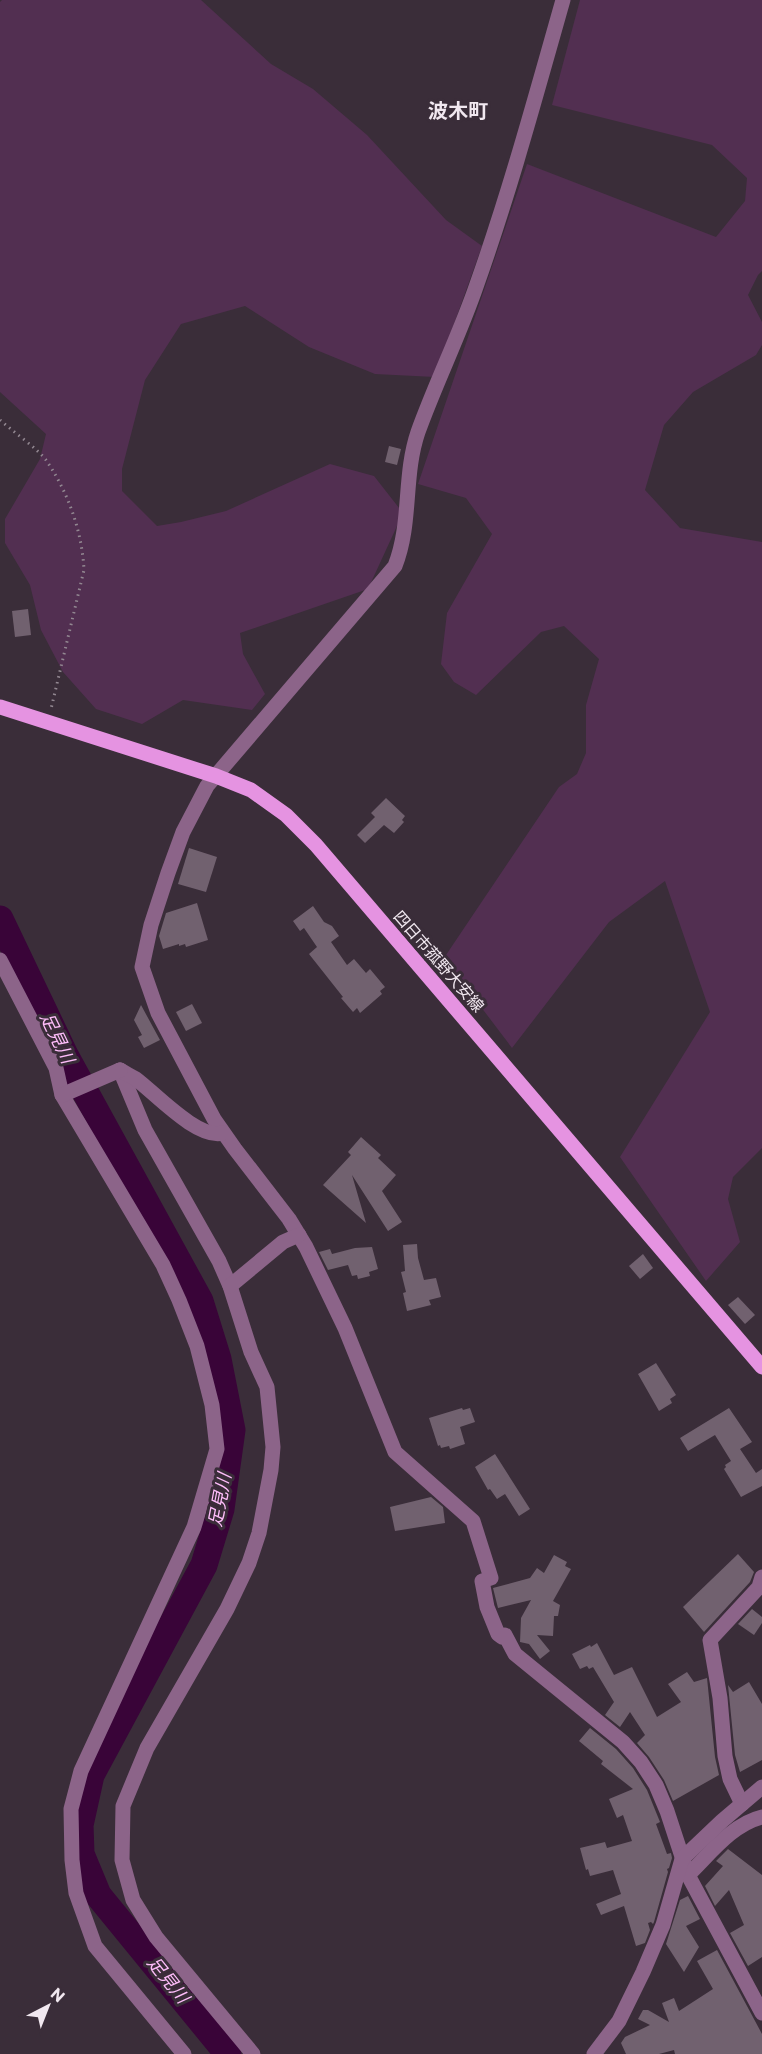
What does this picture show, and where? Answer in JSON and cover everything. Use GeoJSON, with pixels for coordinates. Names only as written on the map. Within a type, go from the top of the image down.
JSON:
{"type":"FeatureCollection","features":[{"type":"Feature","properties":{"kind":"main road","name":"四日市菰野大安線"},"geometry":{"type":"LineString","coordinates":[[0,707],[216,776],[251,790],[286,815],[316,845],[762,1367]]}},
{"type":"Feature","properties":{"kind":"street"},"geometry":{"type":"LineString","coordinates":[[563,0],[532,112],[477,284],[418,433],[410,465],[404,538],[395,566],[207,786],[183,832],[152,925],[142,967],[166,1029],[223,1133],[299,1235],[345,1328],[395,1452],[473,1521],[491,1578],[482,1581],[487,1607],[498,1634],[502,1637],[505,1635],[515,1654],[623,1742],[641,1762],[656,1785],[667,1811],[688,1875],[762,2013]]}},
{"type":"Feature","properties":{"kind":"street"},"geometry":{"type":"LineString","coordinates":[[0,960],[56,1068],[62,1095],[162,1265],[179,1300],[197,1346],[213,1405],[217,1449],[194,1527],[81,1771],[71,1809],[72,1860],[76,1893],[95,1946],[184,2054]]}},
{"type":"Feature","properties":{"kind":"street"},"geometry":{"type":"LineString","coordinates":[[120,1070],[135,1079],[178,1114],[205,1131],[216,1135],[223,1133]]}},
{"type":"Feature","properties":{"kind":"street"},"geometry":{"type":"LineString","coordinates":[[62,1095],[120,1070]]}},
{"type":"Feature","properties":{"kind":"street"},"geometry":{"type":"LineString","coordinates":[[120,1070],[145,1131],[219,1261],[230,1286],[251,1352],[267,1387],[273,1447],[259,1533],[249,1563],[227,1609],[147,1748],[123,1806],[122,1860],[133,1900],[156,1937],[253,2054]]}},
{"type":"Feature","properties":{"kind":"street"},"geometry":{"type":"LineString","coordinates":[[230,1286],[283,1242],[299,1235]]}},
{"type":"Feature","properties":{"kind":"street"},"geometry":{"type":"LineString","coordinates":[[742,1804],[730,1779],[725,1756],[720,1698],[710,1640],[759,1587],[762,1577]]}},
{"type":"Feature","properties":{"kind":"street"},"geometry":{"type":"LineString","coordinates":[[594,2054],[619,2021],[643,1972],[663,1925],[682,1859],[762,1787]]}},
{"type":"Feature","properties":{"kind":"street"},"geometry":{"type":"LineString","coordinates":[[688,1875],[734,1831],[747,1822],[762,1817]]}},
{"type":"Feature","properties":{"kind":"path"},"geometry":{"type":"LineString","coordinates":[[0,420],[45,459],[72,510],[83,548],[84,570],[48,722]]}},
{"type":"Feature","properties":{"kind":"shaded area"},"geometry":{"type":"Polygon","coordinates":[[[2,0],[201,0],[271,64],[313,89],[367,135],[446,220],[482,246],[435,377],[375,374],[309,347],[245,306],[181,324],[145,380],[122,469],[122,491],[157,526],[226,511],[330,464],[374,476],[403,513],[368,589],[240,633],[243,654],[265,694],[252,710],[183,700],[142,724],[96,709],[63,672],[41,630],[30,585],[5,543],[5,519],[40,459],[46,434],[0,392],[0,2],[2,0]]]}},
{"type":"Feature","properties":{"kind":"shaded area"},"geometry":{"type":"Polygon","coordinates":[[[580,0],[762,0],[762,271],[748,295],[762,322],[762,345],[756,355],[693,392],[664,425],[645,490],[680,528],[762,542],[762,1148],[733,1177],[728,1199],[740,1242],[706,1281],[620,1157],[710,1012],[665,881],[609,922],[512,1048],[444,958],[559,787],[577,774],[586,753],[586,705],[599,659],[564,626],[541,632],[476,695],[454,682],[441,664],[447,613],[492,534],[466,498],[418,484],[527,164],[716,237],[745,201],[747,178],[712,145],[552,105],[580,0]]]}},
{"type":"Feature","properties":{"kind":"building"},"geometry":{"type":"Polygon","coordinates":[[[389,446],[401,449],[397,465],[385,462],[389,446]]]}},
{"type":"Feature","properties":{"kind":"building"},"geometry":{"type":"Polygon","coordinates":[[[28,609],[31,635],[15,637],[12,611],[28,609]]]}},
{"type":"Feature","properties":{"kind":"building"},"geometry":{"type":"Polygon","coordinates":[[[386,798],[405,816],[402,820],[404,822],[394,833],[384,825],[365,843],[357,835],[375,817],[371,813],[386,798]]]}},
{"type":"Feature","properties":{"kind":"building"},"geometry":{"type":"Polygon","coordinates":[[[189,848],[217,857],[206,892],[178,884],[189,848]]]}},
{"type":"Feature","properties":{"kind":"building"},"geometry":{"type":"Polygon","coordinates":[[[197,903],[208,940],[186,947],[185,944],[179,946],[179,944],[163,949],[159,936],[166,913],[197,903]]]}},
{"type":"Feature","properties":{"kind":"building"},"geometry":{"type":"Polygon","coordinates":[[[313,906],[324,922],[332,926],[339,936],[331,942],[347,965],[354,959],[366,973],[370,969],[385,987],[380,991],[382,994],[360,1013],[357,1008],[353,1012],[341,998],[343,997],[309,954],[317,947],[304,928],[300,931],[293,921],[313,906]]]}},
{"type":"Feature","properties":{"kind":"building"},"geometry":{"type":"Polygon","coordinates":[[[192,1004],[202,1023],[186,1031],[176,1012],[192,1004]]]}},
{"type":"Feature","properties":{"kind":"building"},"geometry":{"type":"Polygon","coordinates":[[[141,1005],[160,1040],[144,1048],[138,1037],[142,1035],[134,1020],[141,1005]]]}},
{"type":"Feature","properties":{"kind":"building"},"geometry":{"type":"Polygon","coordinates":[[[361,1137],[381,1155],[378,1158],[396,1175],[382,1191],[402,1222],[388,1231],[352,1175],[366,1223],[323,1185],[351,1155],[348,1152],[361,1137]]]}},
{"type":"Feature","properties":{"kind":"building"},"geometry":{"type":"Polygon","coordinates":[[[417,1244],[424,1280],[436,1278],[441,1297],[429,1300],[431,1305],[407,1311],[403,1293],[406,1292],[401,1272],[405,1271],[403,1245],[417,1244]]]}},
{"type":"Feature","properties":{"kind":"building"},"geometry":{"type":"Polygon","coordinates":[[[372,1247],[378,1269],[369,1272],[370,1276],[358,1279],[357,1275],[352,1276],[348,1265],[328,1270],[319,1252],[330,1249],[332,1254],[355,1248],[372,1247]]]}},
{"type":"Feature","properties":{"kind":"building"},"geometry":{"type":"Polygon","coordinates":[[[643,1254],[653,1268],[640,1279],[629,1266],[643,1254]]]}},
{"type":"Feature","properties":{"kind":"building"},"geometry":{"type":"Polygon","coordinates":[[[738,1297],[755,1315],[745,1324],[728,1305],[738,1297]]]}},
{"type":"Feature","properties":{"kind":"building"},"geometry":{"type":"Polygon","coordinates":[[[656,1363],[676,1395],[670,1399],[672,1403],[659,1411],[638,1374],[656,1363]]]}},
{"type":"Feature","properties":{"kind":"building"},"geometry":{"type":"Polygon","coordinates":[[[462,1408],[463,1410],[470,1408],[475,1422],[460,1427],[465,1444],[450,1449],[449,1446],[441,1448],[440,1445],[438,1446],[429,1418],[462,1408]]]}},
{"type":"Feature","properties":{"kind":"building"},"geometry":{"type":"Polygon","coordinates":[[[729,1408],[752,1442],[740,1449],[756,1473],[762,1469],[762,1486],[741,1497],[724,1469],[725,1465],[731,1461],[715,1435],[688,1451],[680,1438],[729,1408]]]}},
{"type":"Feature","properties":{"kind":"building"},"geometry":{"type":"Polygon","coordinates":[[[495,1454],[530,1509],[519,1516],[505,1494],[497,1499],[490,1489],[488,1490],[475,1467],[495,1454]]]}},
{"type":"Feature","properties":{"kind":"building"},"geometry":{"type":"Polygon","coordinates":[[[431,1497],[443,1507],[445,1523],[395,1531],[390,1507],[431,1497]]]}},
{"type":"Feature","properties":{"kind":"building"},"geometry":{"type":"Polygon","coordinates":[[[738,1554],[754,1572],[750,1582],[704,1632],[683,1607],[738,1554]]]}},
{"type":"Feature","properties":{"kind":"building"},"geometry":{"type":"Polygon","coordinates":[[[554,1555],[567,1562],[565,1566],[571,1569],[553,1601],[560,1605],[558,1616],[554,1616],[553,1636],[537,1635],[550,1651],[540,1659],[529,1644],[520,1642],[521,1618],[531,1600],[498,1608],[493,1588],[530,1578],[537,1568],[544,1573],[554,1555]]]}},
{"type":"Feature","properties":{"kind":"building"},"geometry":{"type":"Polygon","coordinates":[[[752,1609],[762,1617],[762,1623],[754,1635],[738,1624],[752,1609]]]}},
{"type":"Feature","properties":{"kind":"building"},"geometry":{"type":"Polygon","coordinates":[[[597,1643],[614,1675],[632,1667],[657,1717],[681,1702],[668,1684],[687,1672],[694,1682],[707,1678],[719,1775],[673,1801],[664,1780],[637,1743],[645,1735],[630,1712],[620,1727],[605,1715],[614,1702],[593,1667],[589,1669],[587,1666],[580,1669],[572,1654],[597,1643]]]}},
{"type":"Feature","properties":{"kind":"building"},"geometry":{"type":"Polygon","coordinates":[[[749,1682],[762,1704],[762,1760],[740,1772],[735,1755],[728,1685],[733,1692],[749,1682]]]}},
{"type":"Feature","properties":{"kind":"building"},"geometry":{"type":"Polygon","coordinates":[[[590,1728],[616,1749],[633,1768],[647,1790],[660,1822],[656,1824],[667,1854],[671,1853],[672,1858],[667,1869],[654,1922],[653,1924],[648,1923],[650,1930],[645,1943],[636,1946],[624,1906],[601,1915],[596,1904],[621,1894],[613,1870],[590,1876],[580,1848],[605,1842],[607,1848],[632,1841],[623,1815],[617,1818],[609,1799],[633,1789],[601,1764],[603,1761],[579,1741],[590,1728]]]}},
{"type":"Feature","properties":{"kind":"building"},"geometry":{"type":"Polygon","coordinates":[[[728,1849],[762,1875],[762,1957],[748,1966],[730,1933],[744,1925],[729,1890],[715,1906],[705,1886],[723,1866],[716,1861],[728,1849]]]}},
{"type":"Feature","properties":{"kind":"building"},"geometry":{"type":"Polygon","coordinates":[[[688,1896],[700,1919],[686,1926],[699,1947],[684,1972],[666,1944],[680,1900],[688,1896]]]}},
{"type":"Feature","properties":{"kind":"building"},"geometry":{"type":"Polygon","coordinates":[[[717,1950],[762,2034],[762,2054],[675,2054],[674,2050],[659,2054],[626,2054],[621,2043],[625,2037],[650,2025],[638,2019],[643,2010],[648,2010],[669,2022],[662,2003],[674,1998],[679,2011],[713,1989],[697,1961],[717,1950]]]}},
{"type":"Feature","properties":{"kind":"waterway","name":"足見川"},"geometry":{"type":"LineString","coordinates":[[0,919],[65,1055],[200,1301],[218,1359],[232,1430],[221,1509],[204,1565],[91,1775],[80,1825],[81,1854],[98,1895],[228,2054]]}},
{"type":"Feature","properties":{"kind":"district","name":"波木町"},"geometry":{"type":"Point","coordinates":[458,111]}}]}
